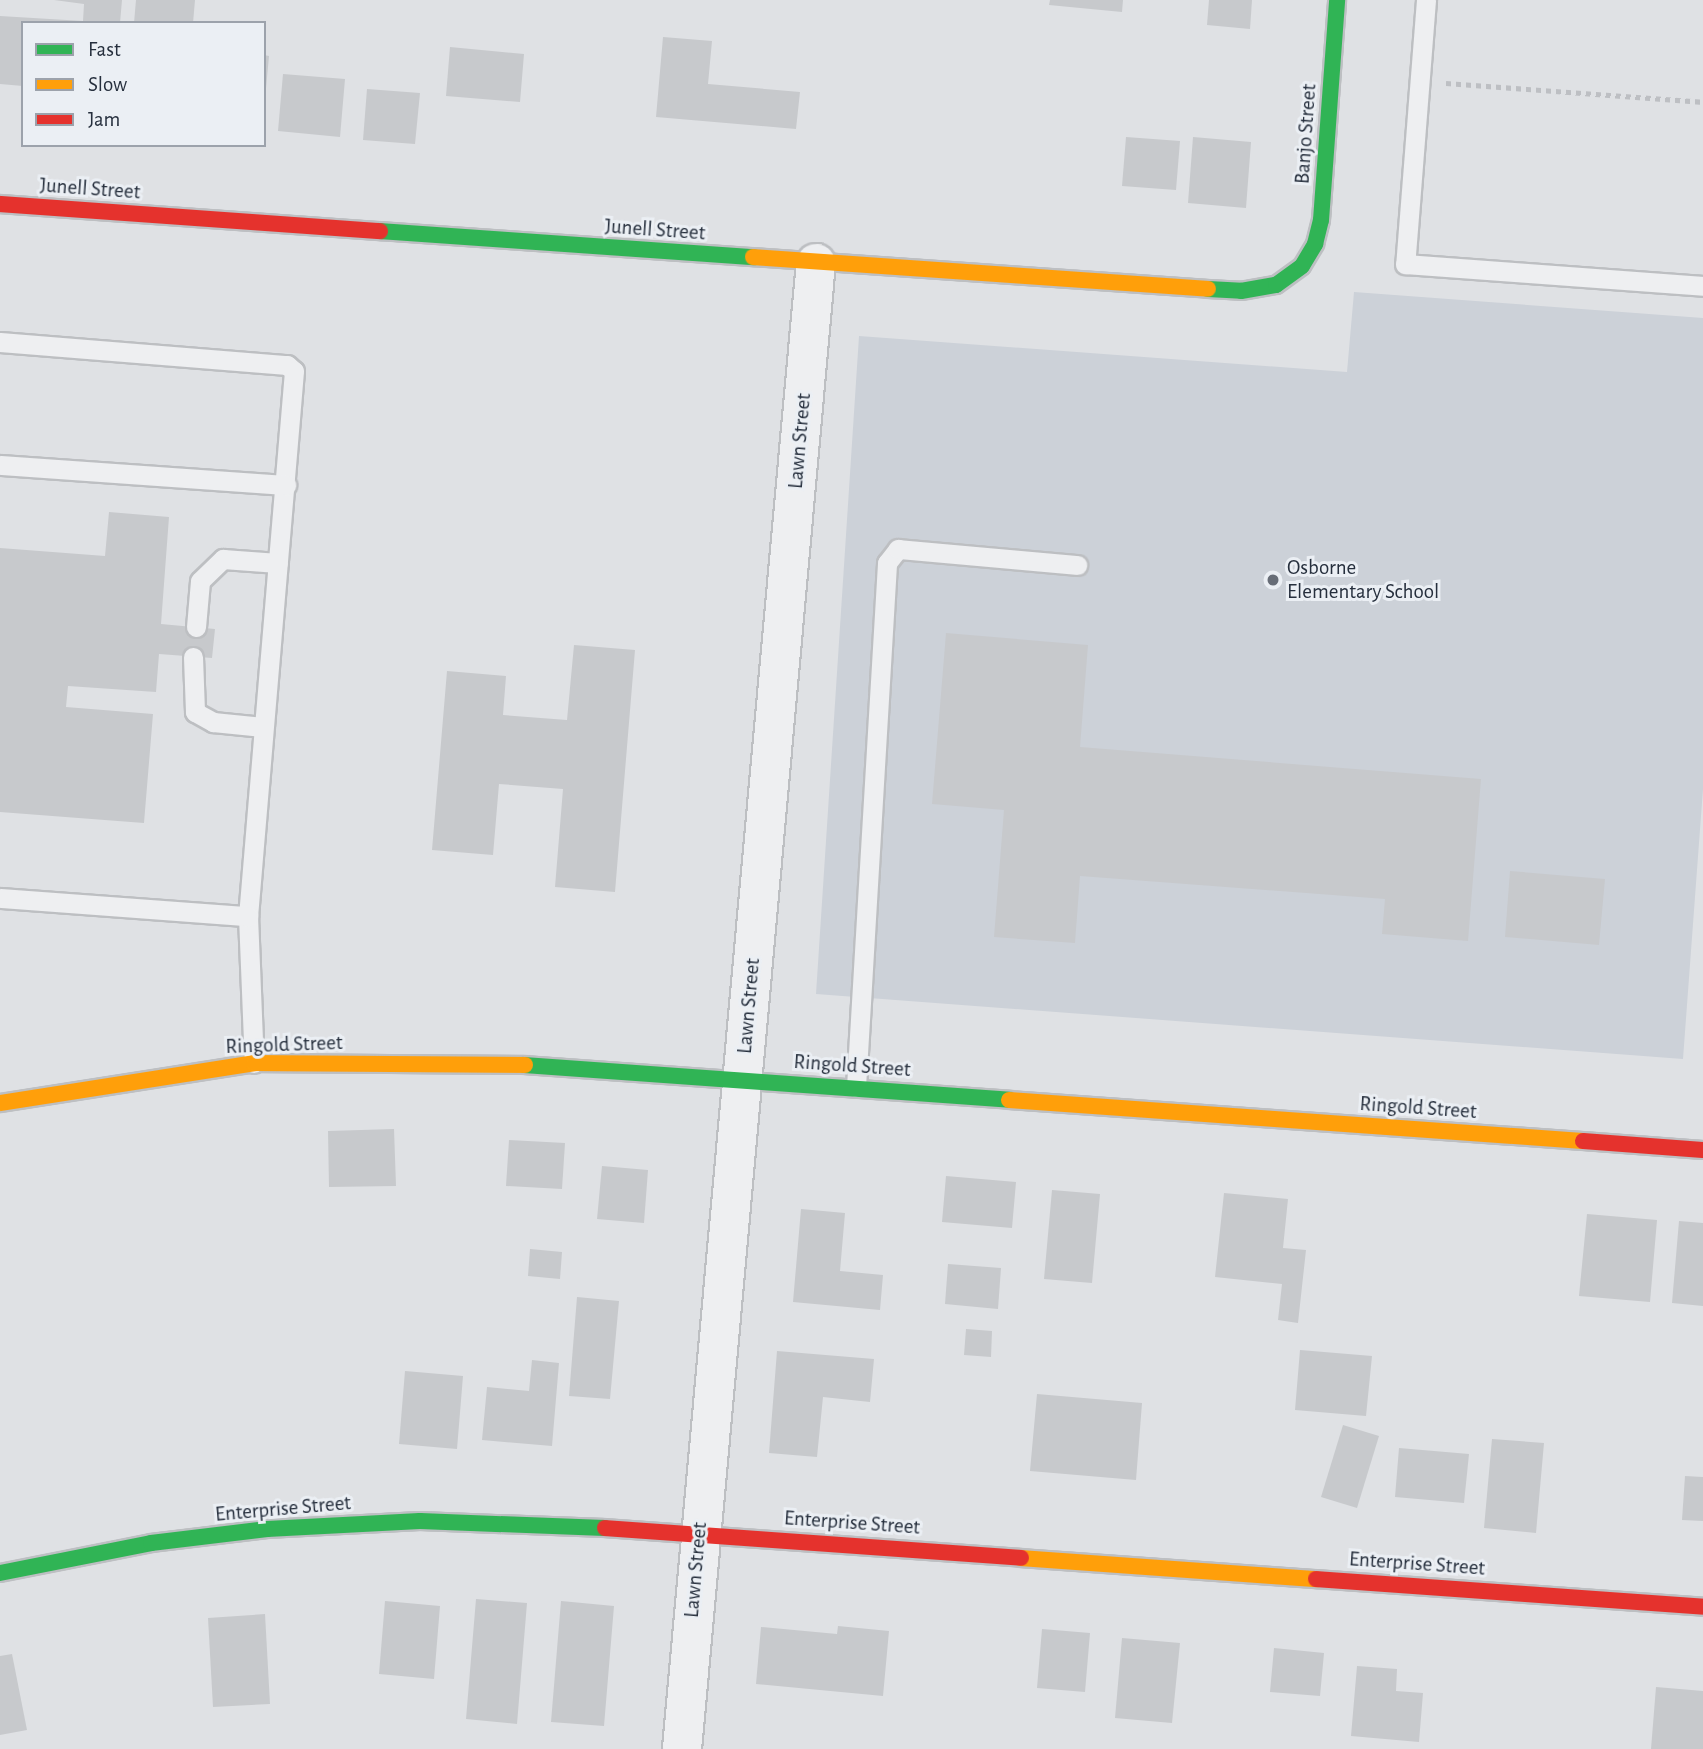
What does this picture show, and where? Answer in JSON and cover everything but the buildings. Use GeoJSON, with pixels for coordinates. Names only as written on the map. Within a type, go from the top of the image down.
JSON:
{"type":"FeatureCollection","features":[{"type":"Feature","properties":{"kind":"street","name":"Banjo Street"},"geometry":{"type":"LineString","coordinates":[[1302,266],[1321,220],[1337,0]]}},
{"type":"Feature","properties":{"kind":"street","name":"Junell Street"},"geometry":{"type":"LineString","coordinates":[[0,204],[1241,291],[1276,285],[1302,266]]}},
{"type":"Feature","properties":{"kind":"street","name":"Lawn Street"},"geometry":{"type":"LineString","coordinates":[[682,1749],[699,1533],[743,1079],[816,263]]}},
{"type":"Feature","properties":{"kind":"street","name":"Ringold Street"},"geometry":{"type":"LineString","coordinates":[[0,1104],[254,1063],[494,1063],[1703,1150]]}},
{"type":"Feature","properties":{"kind":"street","name":"Enterprise Street"},"geometry":{"type":"LineString","coordinates":[[0,1573],[152,1543],[267,1529],[420,1521],[699,1533],[1703,1607]]}},
{"type":"Feature","properties":{"kind":"lane"},"geometry":{"type":"LineString","coordinates":[[1426,0],[1405,264],[1703,286]]}},
{"type":"Feature","properties":{"kind":"lane"},"geometry":{"type":"LineString","coordinates":[[0,342],[287,365],[294,371],[248,916],[254,1063]]}},
{"type":"Feature","properties":{"kind":"lane"},"geometry":{"type":"LineString","coordinates":[[0,465],[286,485]]}},
{"type":"Feature","properties":{"kind":"lane"},"geometry":{"type":"LineString","coordinates":[[856,1087],[887,563],[898,549],[1077,565]]}},
{"type":"Feature","properties":{"kind":"lane"},"geometry":{"type":"LineString","coordinates":[[196,627],[200,581],[223,559],[278,563]]}},
{"type":"Feature","properties":{"kind":"lane"},"geometry":{"type":"LineString","coordinates":[[193,657],[195,712],[213,722],[263,727]]}},
{"type":"Feature","properties":{"kind":"lane"},"geometry":{"type":"LineString","coordinates":[[0,898],[248,916]]}},
{"type":"Feature","properties":{"kind":"path"},"geometry":{"type":"LineString","coordinates":[[1419,82],[1703,102]]}},
{"type":"Feature","properties":{"kind":"shaded area","name":"Osborne Elementary School"},"geometry":{"type":"Polygon","coordinates":[[[1354,292],[1703,318],[1703,789],[1683,1059],[816,994],[859,336],[1347,372],[1354,292]]]}},
{"type":"Feature","properties":{"kind":"traffic: fast"},"geometry":{"type":"LineString","coordinates":[[1208,289],[1241,291],[1276,285],[1302,266],[1315,244],[1321,220],[1337,0]]}},
{"type":"Feature","properties":{"kind":"traffic: fast"},"geometry":{"type":"LineString","coordinates":[[380,231],[753,257]]}},
{"type":"Feature","properties":{"kind":"traffic: fast"},"geometry":{"type":"LineString","coordinates":[[525,1065],[1009,1100]]}},
{"type":"Feature","properties":{"kind":"traffic: fast"},"geometry":{"type":"LineString","coordinates":[[0,1573],[151,1543],[267,1529],[420,1521],[605,1528]]}},
{"type":"Feature","properties":{"kind":"traffic: slow"},"geometry":{"type":"LineString","coordinates":[[753,257],[1208,289]]}},
{"type":"Feature","properties":{"kind":"traffic: slow"},"geometry":{"type":"LineString","coordinates":[[0,1103],[254,1063],[525,1065]]}},
{"type":"Feature","properties":{"kind":"traffic: slow"},"geometry":{"type":"LineString","coordinates":[[1009,1100],[1583,1141]]}},
{"type":"Feature","properties":{"kind":"traffic: slow"},"geometry":{"type":"LineString","coordinates":[[1021,1558],[1316,1579]]}},
{"type":"Feature","properties":{"kind":"traffic: jam"},"geometry":{"type":"LineString","coordinates":[[0,204],[380,231]]}},
{"type":"Feature","properties":{"kind":"traffic: jam"},"geometry":{"type":"LineString","coordinates":[[1583,1141],[1703,1150]]}},
{"type":"Feature","properties":{"kind":"traffic: jam"},"geometry":{"type":"LineString","coordinates":[[605,1528],[1021,1558]]}},
{"type":"Feature","properties":{"kind":"traffic: jam"},"geometry":{"type":"LineString","coordinates":[[1316,1579],[1703,1607]]}},
{"type":"Feature","properties":{"kind":"place","name":"Osborne Elementary School"},"geometry":{"type":"Point","coordinates":[1273,580]}}]}
